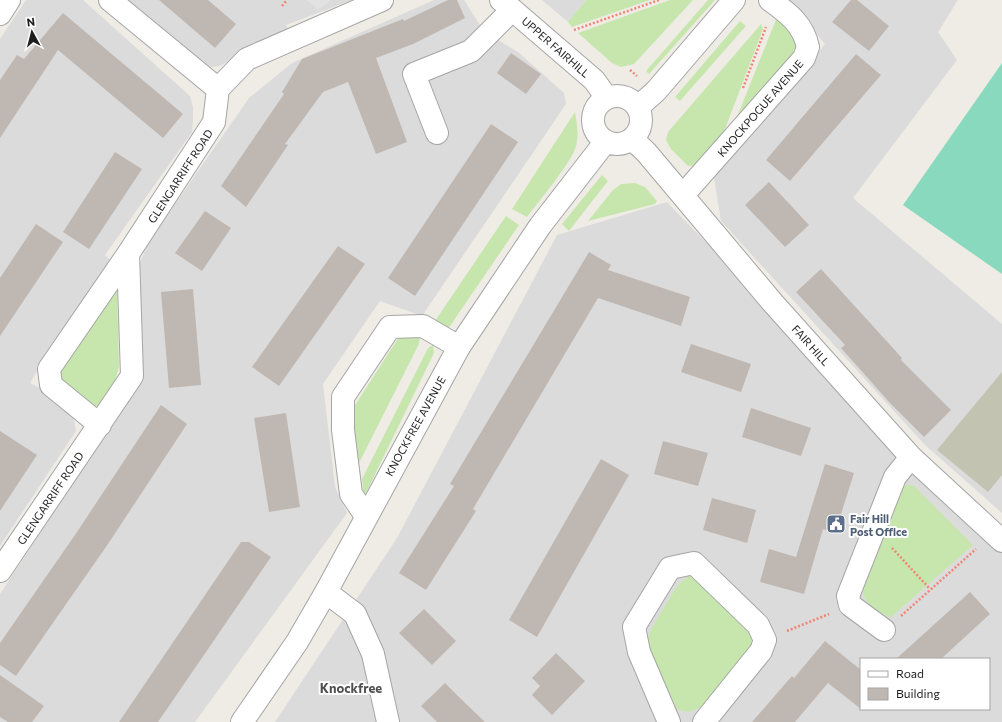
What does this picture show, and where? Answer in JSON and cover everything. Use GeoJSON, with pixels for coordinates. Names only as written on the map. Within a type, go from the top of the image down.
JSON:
{"type":"FeatureCollection","features":[{"type":"Feature","properties":{"kind":"street"},"geometry":{"type":"LineString","coordinates":[[0,14],[9,0]]}},
{"type":"Feature","properties":{"kind":"street"},"geometry":{"type":"LineString","coordinates":[[110,0],[218,89],[247,59],[382,0]]}},
{"type":"Feature","properties":{"kind":"street"},"geometry":{"type":"LineString","coordinates":[[638,107],[656,91],[734,0]]}},
{"type":"Feature","properties":{"kind":"street","name":"KNOCKPOGUE AVENUE"},"geometry":{"type":"LineString","coordinates":[[683,196],[804,58],[808,47],[806,36],[801,27],[791,16],[773,3]]}},
{"type":"Feature","properties":{"kind":"street"},"geometry":{"type":"LineString","coordinates":[[437,132],[414,74],[471,51],[506,5]]}},
{"type":"Feature","properties":{"kind":"street","name":"UPPER FAIRHILL"},"geometry":{"type":"LineString","coordinates":[[506,5],[594,80],[607,98]]}},
{"type":"Feature","properties":{"kind":"street","name":"GLENGARRIFF ROAD"},"geometry":{"type":"LineString","coordinates":[[100,425],[51,385],[49,369],[128,254],[214,122],[218,89]]}},
{"type":"Feature","properties":{"kind":"street"},"geometry":{"type":"LineString","coordinates":[[613,96],[627,98],[638,107],[642,120],[637,134],[632,139],[620,144],[606,141],[596,131],[594,123],[596,108],[607,98],[613,96]]}},
{"type":"Feature","properties":{"kind":"street","name":"FAIR HILL"},"geometry":{"type":"LineString","coordinates":[[632,139],[646,152],[773,303],[911,457],[998,537]]}},
{"type":"Feature","properties":{"kind":"street","name":"KNOCKFREE AVENUE"},"geometry":{"type":"LineString","coordinates":[[249,719],[326,592],[459,347],[540,226],[606,141]]}},
{"type":"Feature","properties":{"kind":"street","name":"GLENGARRIFF ROAD"},"geometry":{"type":"LineString","coordinates":[[0,572],[132,376],[128,254]]}},
{"type":"Feature","properties":{"kind":"street"},"geometry":{"type":"LineString","coordinates":[[366,516],[351,494],[343,430],[343,397],[390,327],[423,326],[459,347]]}},
{"type":"Feature","properties":{"kind":"street"},"geometry":{"type":"LineString","coordinates":[[884,630],[850,605],[848,596],[895,477],[911,457]]}},
{"type":"Feature","properties":{"kind":"street"},"geometry":{"type":"LineString","coordinates":[[669,722],[639,652],[634,627],[670,568],[694,563],[758,626],[765,640],[761,651],[704,722]]}},
{"type":"Feature","properties":{"kind":"street"},"geometry":{"type":"LineString","coordinates":[[326,592],[355,614],[373,654],[388,722]]}},
{"type":"Feature","properties":{"kind":"path"},"geometry":{"type":"LineString","coordinates":[[282,6],[287,0]]}},
{"type":"Feature","properties":{"kind":"path"},"geometry":{"type":"LineString","coordinates":[[572,31],[659,0]]}},
{"type":"Feature","properties":{"kind":"path"},"geometry":{"type":"LineString","coordinates":[[741,95],[768,22],[773,3]]}},
{"type":"Feature","properties":{"kind":"path"},"geometry":{"type":"LineString","coordinates":[[874,528],[930,589]]}},
{"type":"Feature","properties":{"kind":"path"},"geometry":{"type":"LineString","coordinates":[[884,630],[930,589],[998,537]]}},
{"type":"Feature","properties":{"kind":"path"},"geometry":{"type":"LineString","coordinates":[[765,640],[850,605]]}},
{"type":"Feature","properties":{"kind":"shaded area"},"geometry":{"type":"Polygon","coordinates":[[[26,0],[83,0],[190,96],[193,107],[193,120],[192,132],[105,255],[110,260],[58,336],[30,383],[40,388],[68,409],[74,420],[76,431],[0,546],[0,39],[26,0]]]}},
{"type":"Feature","properties":{"kind":"shaded area"},"geometry":{"type":"Polygon","coordinates":[[[120,0],[352,0],[286,25],[290,31],[219,66],[205,68],[120,0]]]}},
{"type":"Feature","properties":{"kind":"shaded area"},"geometry":{"type":"Polygon","coordinates":[[[307,0],[331,0],[318,10],[307,0]]]}},
{"type":"Feature","properties":{"kind":"shaded area"},"geometry":{"type":"Polygon","coordinates":[[[434,0],[464,0],[479,24],[495,38],[518,52],[564,93],[566,104],[422,316],[380,301],[323,384],[335,487],[347,513],[195,722],[0,722],[0,594],[143,378],[140,263],[148,243],[249,98],[292,63],[434,0]]]}},
{"type":"Feature","properties":{"kind":"shaded area"},"geometry":{"type":"Polygon","coordinates":[[[542,0],[586,0],[568,22],[542,0]]]}},
{"type":"Feature","properties":{"kind":"shaded area"},"geometry":{"type":"Polygon","coordinates":[[[788,0],[958,0],[938,32],[957,60],[853,198],[1002,324],[1002,513],[924,444],[721,221],[714,178],[825,44],[788,0]]]}},
{"type":"Feature","properties":{"kind":"shaded area"},"geometry":{"type":"Polygon","coordinates":[[[667,202],[1002,550],[1002,722],[275,722],[397,538],[557,235],[667,202]]]}},
{"type":"Feature","properties":{"kind":"shaded area"},"geometry":{"type":"Polygon","coordinates":[[[1002,372],[1002,475],[988,492],[937,450],[1002,372]]]}},
{"type":"Feature","properties":{"kind":"green space"},"geometry":{"type":"Polygon","coordinates":[[[586,0],[650,0],[572,27],[568,22],[586,0]]]}},
{"type":"Feature","properties":{"kind":"green space"},"geometry":{"type":"Polygon","coordinates":[[[670,0],[693,0],[634,64],[621,67],[612,63],[578,33],[670,0]]]}},
{"type":"Feature","properties":{"kind":"green space"},"geometry":{"type":"Polygon","coordinates":[[[708,0],[715,0],[649,74],[646,71],[708,0]]]}},
{"type":"Feature","properties":{"kind":"green space"},"geometry":{"type":"Polygon","coordinates":[[[777,17],[795,34],[800,46],[729,137],[777,17]]]}},
{"type":"Feature","properties":{"kind":"green space"},"geometry":{"type":"Polygon","coordinates":[[[740,21],[746,26],[680,101],[675,97],[740,21]]]}},
{"type":"Feature","properties":{"kind":"green space"},"geometry":{"type":"Polygon","coordinates":[[[761,24],[763,29],[719,145],[700,165],[688,166],[671,149],[666,140],[668,132],[761,24]]]}},
{"type":"Feature","properties":{"kind":"green space"},"geometry":{"type":"Polygon","coordinates":[[[1002,63],[1002,274],[903,205],[1002,63]]]}},
{"type":"Feature","properties":{"kind":"green space"},"geometry":{"type":"Polygon","coordinates":[[[575,112],[577,142],[569,161],[527,217],[512,209],[575,112]]]}},
{"type":"Feature","properties":{"kind":"green space"},"geometry":{"type":"Polygon","coordinates":[[[602,175],[608,181],[569,231],[562,224],[602,175]]]}},
{"type":"Feature","properties":{"kind":"green space"},"geometry":{"type":"Polygon","coordinates":[[[635,183],[645,187],[657,201],[655,204],[588,221],[613,190],[621,184],[635,183]]]}},
{"type":"Feature","properties":{"kind":"green space"},"geometry":{"type":"Polygon","coordinates":[[[506,216],[519,225],[448,329],[435,321],[506,216]]]}},
{"type":"Feature","properties":{"kind":"green space"},"geometry":{"type":"Polygon","coordinates":[[[112,289],[117,292],[119,367],[115,381],[99,405],[95,406],[61,380],[60,372],[112,289]]]}},
{"type":"Feature","properties":{"kind":"green space"},"geometry":{"type":"Polygon","coordinates":[[[420,334],[419,344],[358,465],[350,413],[397,340],[405,335],[420,334]]]}},
{"type":"Feature","properties":{"kind":"green space"},"geometry":{"type":"Polygon","coordinates":[[[433,345],[434,353],[364,497],[362,479],[428,348],[433,345]]]}},
{"type":"Feature","properties":{"kind":"green space"},"geometry":{"type":"Polygon","coordinates":[[[906,485],[913,485],[973,545],[890,618],[867,602],[862,586],[900,488],[906,485]]]}},
{"type":"Feature","properties":{"kind":"green space"},"geometry":{"type":"Polygon","coordinates":[[[688,576],[694,576],[754,636],[754,644],[706,702],[693,711],[681,711],[677,709],[651,662],[648,639],[651,629],[677,586],[688,576]]]}},
{"type":"Feature","properties":{"kind":"building"},"geometry":{"type":"Polygon","coordinates":[[[159,0],[208,0],[236,24],[215,48],[159,0]]]}},
{"type":"Feature","properties":{"kind":"building"},"geometry":{"type":"Polygon","coordinates":[[[448,0],[457,0],[465,18],[413,44],[376,58],[407,142],[376,154],[348,82],[323,92],[285,144],[288,145],[246,207],[221,186],[284,94],[282,92],[302,59],[403,19],[404,21],[448,0]]]}},
{"type":"Feature","properties":{"kind":"building"},"geometry":{"type":"Polygon","coordinates":[[[851,0],[857,0],[889,26],[869,51],[832,22],[851,0]]]}},
{"type":"Feature","properties":{"kind":"building"},"geometry":{"type":"Polygon","coordinates":[[[63,13],[183,114],[163,138],[58,50],[0,138],[0,80],[17,55],[24,59],[63,13]]]}},
{"type":"Feature","properties":{"kind":"building"},"geometry":{"type":"Polygon","coordinates":[[[511,53],[541,74],[526,94],[497,73],[511,53]]]}},
{"type":"Feature","properties":{"kind":"building"},"geometry":{"type":"Polygon","coordinates":[[[856,54],[881,75],[790,181],[766,160],[856,54]]]}},
{"type":"Feature","properties":{"kind":"building"},"geometry":{"type":"Polygon","coordinates":[[[491,124],[518,142],[415,296],[388,278],[491,124]]]}},
{"type":"Feature","properties":{"kind":"building"},"geometry":{"type":"Polygon","coordinates":[[[115,152],[142,169],[89,249],[63,232],[115,152]]]}},
{"type":"Feature","properties":{"kind":"building"},"geometry":{"type":"Polygon","coordinates":[[[769,182],[809,225],[785,247],[745,205],[769,182]]]}},
{"type":"Feature","properties":{"kind":"building"},"geometry":{"type":"Polygon","coordinates":[[[205,211],[231,228],[202,271],[175,253],[205,211]]]}},
{"type":"Feature","properties":{"kind":"building"},"geometry":{"type":"Polygon","coordinates":[[[36,224],[63,242],[0,336],[0,278],[36,224]]]}},
{"type":"Feature","properties":{"kind":"building"},"geometry":{"type":"Polygon","coordinates":[[[338,246],[365,264],[279,386],[252,367],[338,246]]]}},
{"type":"Feature","properties":{"kind":"building"},"geometry":{"type":"Polygon","coordinates":[[[589,252],[611,265],[608,270],[690,297],[681,326],[598,298],[473,509],[476,511],[426,590],[399,573],[454,486],[450,484],[589,252]]]}},
{"type":"Feature","properties":{"kind":"building"},"geometry":{"type":"Polygon","coordinates":[[[821,269],[902,358],[901,360],[951,410],[924,437],[891,404],[841,348],[845,345],[796,292],[821,269]]]}},
{"type":"Feature","properties":{"kind":"building"},"geometry":{"type":"Polygon","coordinates":[[[193,289],[201,385],[169,388],[161,292],[193,289]]]}},
{"type":"Feature","properties":{"kind":"building"},"geometry":{"type":"Polygon","coordinates":[[[691,344],[751,364],[741,392],[681,372],[691,344]]]}},
{"type":"Feature","properties":{"kind":"building"},"geometry":{"type":"Polygon","coordinates":[[[161,405],[187,424],[108,544],[16,676],[0,665],[0,643],[77,532],[161,405]]]}},
{"type":"Feature","properties":{"kind":"building"},"geometry":{"type":"Polygon","coordinates":[[[751,408],[811,428],[801,456],[742,437],[751,408]]]}},
{"type":"Feature","properties":{"kind":"building"},"geometry":{"type":"Polygon","coordinates":[[[286,413],[300,507],[269,512],[254,418],[286,413]]]}},
{"type":"Feature","properties":{"kind":"building"},"geometry":{"type":"Polygon","coordinates":[[[0,431],[37,455],[0,511],[0,431]]]}},
{"type":"Feature","properties":{"kind":"building"},"geometry":{"type":"Polygon","coordinates":[[[663,441],[708,453],[698,486],[654,474],[663,441]]]}},
{"type":"Feature","properties":{"kind":"building"},"geometry":{"type":"Polygon","coordinates":[[[601,459],[629,475],[537,637],[509,620],[601,459]]]}},
{"type":"Feature","properties":{"kind":"building"},"geometry":{"type":"Polygon","coordinates":[[[825,464],[854,473],[835,533],[823,529],[804,594],[760,582],[769,549],[796,557],[825,464]]]}},
{"type":"Feature","properties":{"kind":"building"},"geometry":{"type":"Polygon","coordinates":[[[712,498],[756,510],[747,543],[703,530],[712,498]]]}},
{"type":"Feature","properties":{"kind":"building"},"geometry":{"type":"Polygon","coordinates":[[[241,542],[249,542],[271,557],[158,722],[119,722],[241,542]]]}},
{"type":"Feature","properties":{"kind":"building"},"geometry":{"type":"Polygon","coordinates":[[[970,592],[990,614],[942,658],[897,658],[970,592]]]}},
{"type":"Feature","properties":{"kind":"building"},"geometry":{"type":"Polygon","coordinates":[[[424,609],[456,641],[432,665],[399,633],[424,609]]]}},
{"type":"Feature","properties":{"kind":"building"},"geometry":{"type":"Polygon","coordinates":[[[825,641],[860,669],[860,708],[828,683],[795,722],[752,722],[792,676],[794,678],[825,641]]]}},
{"type":"Feature","properties":{"kind":"building"},"geometry":{"type":"Polygon","coordinates":[[[556,653],[585,681],[552,715],[532,695],[540,686],[532,678],[556,653]]]}},
{"type":"Feature","properties":{"kind":"building"},"geometry":{"type":"Polygon","coordinates":[[[0,675],[44,706],[32,722],[8,722],[0,717],[0,675]]]}},
{"type":"Feature","properties":{"kind":"building"},"geometry":{"type":"Polygon","coordinates":[[[445,683],[485,722],[437,722],[421,706],[445,683]]]}},
{"type":"Feature","properties":{"kind":"place","name":"Fair Hill Post Office"},"geometry":{"type":"Point","coordinates":[836,524]}},
{"type":"Feature","properties":{"kind":"district","name":"Knockfree"},"geometry":{"type":"Point","coordinates":[351,688]}}]}
